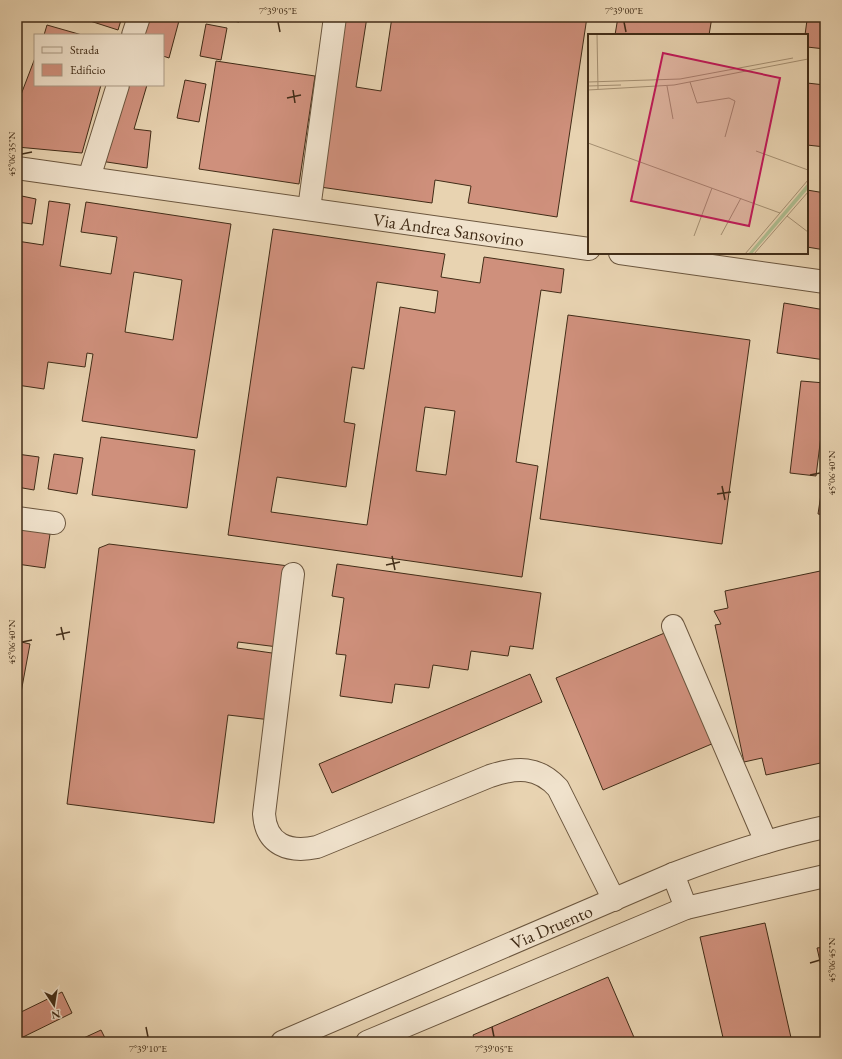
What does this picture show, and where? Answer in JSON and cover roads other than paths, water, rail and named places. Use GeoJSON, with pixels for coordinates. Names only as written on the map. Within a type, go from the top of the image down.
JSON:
{"type":"FeatureCollection","features":[{"type":"Feature","properties":{"kind":"street"},"geometry":{"type":"LineString","coordinates":[[133,34],[139,17]]}},
{"type":"Feature","properties":{"kind":"street"},"geometry":{"type":"LineString","coordinates":[[309,209],[335,17]]}},
{"type":"Feature","properties":{"kind":"street"},"geometry":{"type":"LineString","coordinates":[[89,178],[118,86]]}},
{"type":"Feature","properties":{"kind":"street","name":"Via Andrea Sansovino"},"geometry":{"type":"LineString","coordinates":[[17,168],[588,249]]}},
{"type":"Feature","properties":{"kind":"street"},"geometry":{"type":"LineString","coordinates":[[627,254],[825,282]]}},
{"type":"Feature","properties":{"kind":"street"},"geometry":{"type":"LineString","coordinates":[[17,518],[54,523]]}},
{"type":"Feature","properties":{"kind":"street"},"geometry":{"type":"LineString","coordinates":[[292,574],[264,814],[267,830],[274,840],[290,848],[303,850],[317,847],[490,776],[512,770],[529,770],[544,775],[558,788],[614,900]]}},
{"type":"Feature","properties":{"kind":"street"},"geometry":{"type":"LineString","coordinates":[[673,626],[766,842]]}},
{"type":"Feature","properties":{"kind":"street","name":"Via Druento"},"geometry":{"type":"LineString","coordinates":[[282,1042],[673,874],[715,858],[766,842],[825,827]]}},
{"type":"Feature","properties":{"kind":"street"},"geometry":{"type":"LineString","coordinates":[[673,874],[686,908]]}},
{"type":"Feature","properties":{"kind":"street","name":"Via Druento"},"geometry":{"type":"LineString","coordinates":[[367,1042],[686,908],[825,876]]}}]}
